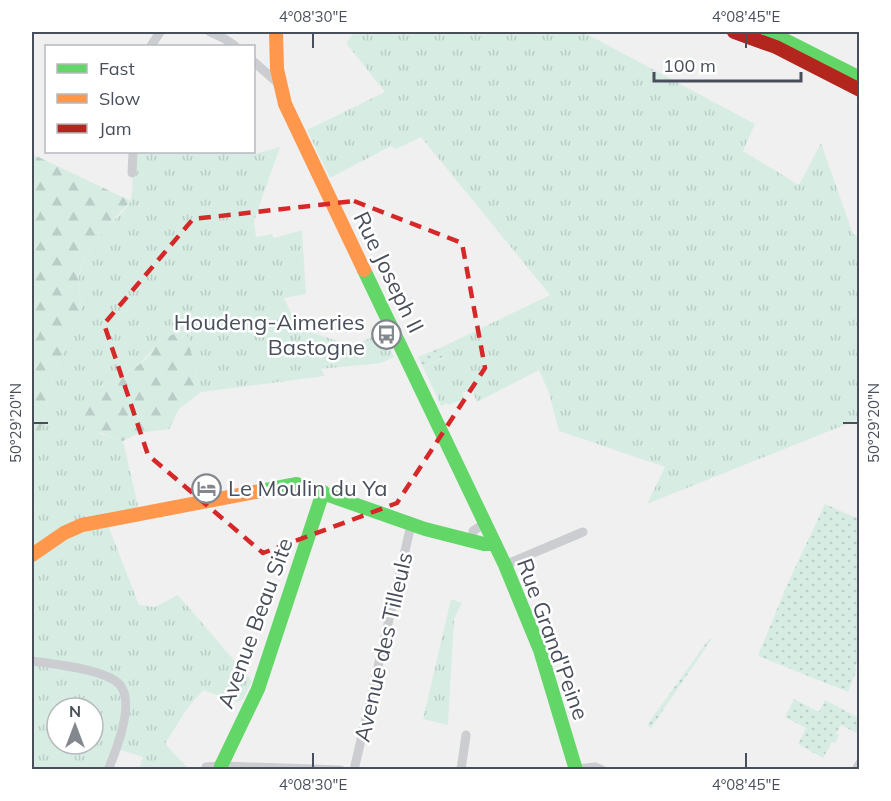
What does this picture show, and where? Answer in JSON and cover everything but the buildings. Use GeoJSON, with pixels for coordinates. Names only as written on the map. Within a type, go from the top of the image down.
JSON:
{"type":"FeatureCollection","features":[{"type":"Feature","properties":{"kind":"main road","name":"Rue Joseph II"},"geometry":{"type":"LineString","coordinates":[[276,32],[279,84],[285,104],[486,525]]}},
{"type":"Feature","properties":{"kind":"main road"},"geometry":{"type":"LineString","coordinates":[[734,32],[760,36],[776,47],[860,90]]}},
{"type":"Feature","properties":{"kind":"main road"},"geometry":{"type":"LineString","coordinates":[[769,32],[860,78]]}},
{"type":"Feature","properties":{"kind":"main road"},"geometry":{"type":"LineString","coordinates":[[32,555],[64,532],[90,523],[297,484],[411,525],[458,538],[472,539],[479,544],[488,546],[495,544]]}},
{"type":"Feature","properties":{"kind":"main road","name":"Avenue Beau Site"},"geometry":{"type":"LineString","coordinates":[[221,766],[258,689],[323,492]]}},
{"type":"Feature","properties":{"kind":"main road","name":"Rue Grand'Peine"},"geometry":{"type":"LineString","coordinates":[[486,525],[529,622],[549,677],[576,769]]}},
{"type":"Feature","properties":{"kind":"street"},"geometry":{"type":"LineString","coordinates":[[152,45],[160,32]]}},
{"type":"Feature","properties":{"kind":"street"},"geometry":{"type":"LineString","coordinates":[[210,32],[234,45]]}},
{"type":"Feature","properties":{"kind":"street"},"geometry":{"type":"LineString","coordinates":[[255,63],[279,84]]}},
{"type":"Feature","properties":{"kind":"street"},"geometry":{"type":"LineString","coordinates":[[132,173],[133,153]]}},
{"type":"Feature","properties":{"kind":"street","name":"Avenue des Tilleuls"},"geometry":{"type":"LineString","coordinates":[[354,770],[411,525]]}},
{"type":"Feature","properties":{"kind":"street"},"geometry":{"type":"LineString","coordinates":[[472,539],[473,531],[486,525]]}},
{"type":"Feature","properties":{"kind":"street"},"geometry":{"type":"LineString","coordinates":[[505,566],[583,532]]}},
{"type":"Feature","properties":{"kind":"street"},"geometry":{"type":"LineString","coordinates":[[32,661],[81,669],[109,678],[120,685],[125,696],[122,728],[117,749],[108,770]]}},
{"type":"Feature","properties":{"kind":"street"},"geometry":{"type":"LineString","coordinates":[[461,770],[466,735]]}},
{"type":"Feature","properties":{"kind":"street"},"geometry":{"type":"LineString","coordinates":[[856,770],[860,763]]}},
{"type":"Feature","properties":{"kind":"street"},"geometry":{"type":"LineString","coordinates":[[205,770],[206,767],[221,766],[341,770]]}},
{"type":"Feature","properties":{"kind":"street"},"geometry":{"type":"LineString","coordinates":[[576,769],[595,767],[602,770]]}},
{"type":"Feature","properties":{"kind":"highlighted area"},"geometry":{"type":"Polygon","coordinates":[[[354,201],[462,243],[485,368],[397,503],[263,553],[148,455],[104,324],[193,219],[354,201]]]}},
{"type":"Feature","properties":{"kind":"green space"},"geometry":{"type":"Polygon","coordinates":[[[354,32],[583,32],[755,124],[743,151],[799,185],[821,143],[853,234],[859,237],[859,419],[647,504],[665,467],[559,431],[549,393],[539,370],[477,402],[471,389],[462,393],[465,398],[441,406],[423,367],[445,357],[442,347],[550,295],[421,137],[396,149],[391,146],[330,178],[307,130],[385,92],[346,43],[354,32]]]}},
{"type":"Feature","properties":{"kind":"green space"},"geometry":{"type":"Polygon","coordinates":[[[280,147],[254,221],[256,237],[272,234],[274,238],[302,230],[306,294],[284,298],[298,328],[353,346],[382,332],[394,357],[381,363],[321,369],[325,376],[201,392],[186,331],[160,339],[141,362],[101,386],[100,434],[123,441],[140,514],[106,520],[139,605],[155,607],[178,595],[252,681],[243,699],[237,702],[203,690],[186,710],[165,744],[189,769],[139,769],[143,757],[117,749],[108,769],[32,770],[32,525],[35,518],[33,476],[40,433],[54,373],[83,304],[79,293],[80,272],[90,250],[130,202],[133,153],[255,154],[280,147]]]}},
{"type":"Feature","properties":{"kind":"green space"},"geometry":{"type":"Polygon","coordinates":[[[32,154],[131,201],[100,235],[83,262],[78,290],[83,304],[54,373],[40,433],[33,476],[35,518],[32,525],[32,154]]]}},
{"type":"Feature","properties":{"kind":"green space"},"geometry":{"type":"Polygon","coordinates":[[[186,331],[201,392],[179,409],[169,429],[139,433],[123,441],[97,431],[75,415],[90,395],[138,365],[148,357],[163,338],[186,331]]]}},
{"type":"Feature","properties":{"kind":"green space"},"geometry":{"type":"Polygon","coordinates":[[[442,347],[445,356],[423,367],[418,357],[442,347]]]}},
{"type":"Feature","properties":{"kind":"green space"},"geometry":{"type":"Polygon","coordinates":[[[825,504],[859,519],[859,656],[855,668],[857,669],[848,692],[758,656],[786,587],[825,504]]]}},
{"type":"Feature","properties":{"kind":"green space"},"geometry":{"type":"Polygon","coordinates":[[[451,599],[462,603],[454,619],[448,725],[423,719],[451,599]]]}},
{"type":"Feature","properties":{"kind":"green space"},"geometry":{"type":"Polygon","coordinates":[[[709,639],[711,640],[651,728],[647,725],[709,639]]]}},
{"type":"Feature","properties":{"kind":"green space"},"geometry":{"type":"Polygon","coordinates":[[[794,699],[819,712],[825,700],[859,718],[859,734],[841,725],[836,734],[839,735],[835,743],[832,742],[823,758],[798,744],[806,728],[785,717],[794,699]]]}},
{"type":"Feature","properties":{"kind":"traffic: fast"},"geometry":{"type":"LineString","coordinates":[[769,32],[860,78]]}},
{"type":"Feature","properties":{"kind":"traffic: fast"},"geometry":{"type":"LineString","coordinates":[[364,270],[505,565],[540,650],[576,770]]}},
{"type":"Feature","properties":{"kind":"traffic: fast"},"geometry":{"type":"LineString","coordinates":[[255,492],[297,484],[425,529],[484,544],[495,544]]}},
{"type":"Feature","properties":{"kind":"traffic: fast"},"geometry":{"type":"LineString","coordinates":[[221,766],[258,689],[323,492]]}},
{"type":"Feature","properties":{"kind":"traffic: slow"},"geometry":{"type":"LineString","coordinates":[[276,32],[277,69],[285,104],[364,270]]}},
{"type":"Feature","properties":{"kind":"traffic: slow"},"geometry":{"type":"LineString","coordinates":[[32,555],[64,533],[82,525],[255,492]]}},
{"type":"Feature","properties":{"kind":"traffic: jam"},"geometry":{"type":"LineString","coordinates":[[734,32],[776,47],[860,90]]}},
{"type":"Feature","properties":{"kind":"place","name":"Houdeng-Aimeries Bastogne"},"geometry":{"type":"Point","coordinates":[386,335]}},
{"type":"Feature","properties":{"kind":"place","name":"Le Moulin du Ya"},"geometry":{"type":"Point","coordinates":[207,488]}}]}
